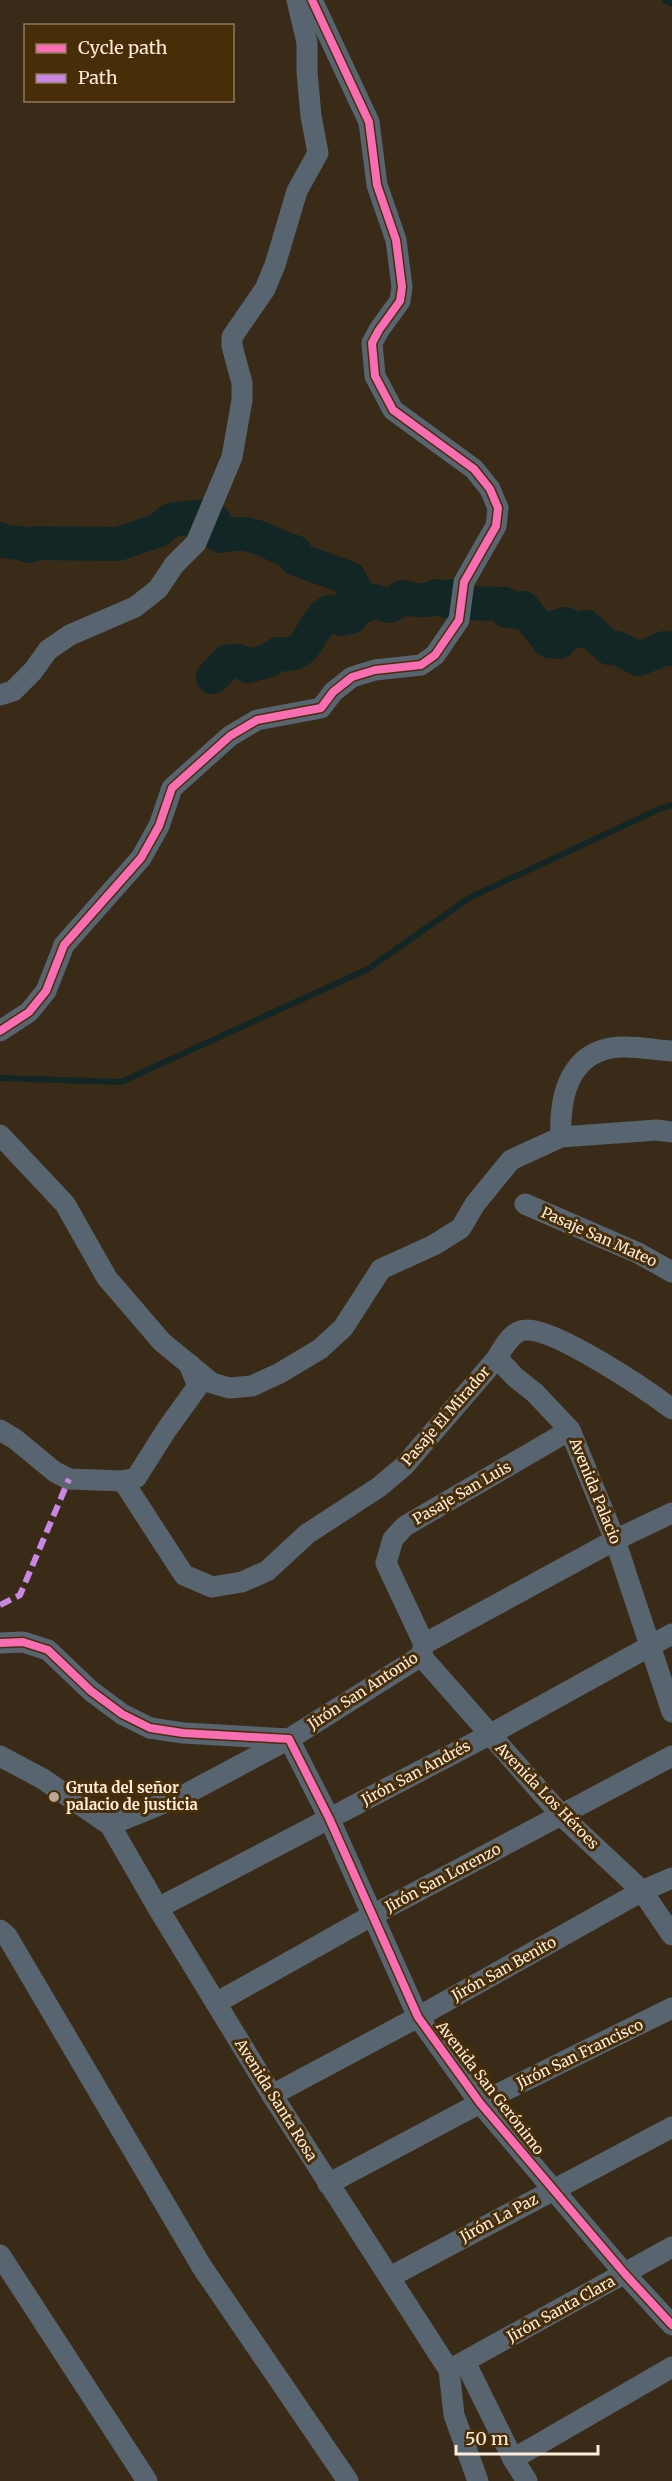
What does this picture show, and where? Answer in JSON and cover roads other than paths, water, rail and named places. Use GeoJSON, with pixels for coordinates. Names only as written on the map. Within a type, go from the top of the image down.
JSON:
{"type":"FeatureCollection","features":[{"type":"Feature","properties":{"kind":"street"},"geometry":{"type":"LineString","coordinates":[[0,695],[13,691],[33,671],[48,650],[70,635],[135,607],[158,589],[174,564],[196,543],[222,483],[232,457],[242,400],[242,383],[232,338],[265,289],[275,265],[297,191],[318,153],[309,94],[307,42],[297,0]]}},
{"type":"Feature","properties":{"kind":"street"},"geometry":{"type":"LineString","coordinates":[[0,1031],[29,1012],[46,991],[64,945],[141,858],[159,826],[172,788],[230,736],[257,720],[321,708],[333,692],[352,677],[375,670],[421,665],[435,655],[459,620],[464,582],[496,526],[498,508],[490,489],[474,469],[393,410],[375,376],[372,344],[400,301],[402,287],[396,240],[377,185],[369,122],[312,0]]}},
{"type":"Feature","properties":{"kind":"street"},"geometry":{"type":"LineString","coordinates":[[561,1137],[560,1116],[563,1096],[580,1063],[598,1053],[620,1047],[672,1052]]}},
{"type":"Feature","properties":{"kind":"street"},"geometry":{"type":"LineString","coordinates":[[0,1135],[65,1204],[107,1278],[162,1342],[212,1383],[229,1388],[252,1386],[280,1373],[320,1349],[343,1328],[381,1269],[434,1245],[460,1228],[475,1204],[511,1160],[561,1137],[657,1130],[672,1132]]}},
{"type":"Feature","properties":{"kind":"street","name":"Pasaje San Mateo"},"geometry":{"type":"LineString","coordinates":[[525,1204],[638,1253],[672,1272]]}},
{"type":"Feature","properties":{"kind":"street"},"geometry":{"type":"LineString","coordinates":[[497,1358],[515,1334],[526,1330],[558,1338],[648,1390],[672,1409]]}},
{"type":"Feature","properties":{"kind":"street","name":"Avenida Palacio"},"geometry":{"type":"LineString","coordinates":[[497,1358],[515,1377],[536,1393],[570,1430],[615,1540],[672,1712]]}},
{"type":"Feature","properties":{"kind":"street","name":"Pasaje El Mirador"},"geometry":{"type":"LineString","coordinates":[[123,1481],[184,1575],[212,1587],[242,1582],[267,1570],[307,1534],[379,1487],[404,1466],[497,1358]]}},
{"type":"Feature","properties":{"kind":"street"},"geometry":{"type":"LineString","coordinates":[[0,1430],[15,1439],[55,1472],[69,1479],[123,1481],[136,1478],[166,1429],[198,1386],[188,1364]]}},
{"type":"Feature","properties":{"kind":"street","name":"Pasaje San Luis"},"geometry":{"type":"LineString","coordinates":[[423,1650],[386,1563],[393,1539],[405,1526],[570,1430]]}},
{"type":"Feature","properties":{"kind":"street","name":"Jirón San Antonio"},"geometry":{"type":"LineString","coordinates":[[110,1825],[186,1794],[289,1739],[423,1650],[615,1540],[672,1513]]}},
{"type":"Feature","properties":{"kind":"street","name":"Jirón San Andrés"},"geometry":{"type":"LineString","coordinates":[[158,1908],[489,1735],[672,1634]]}},
{"type":"Feature","properties":{"kind":"street"},"geometry":{"type":"LineString","coordinates":[[0,1642],[22,1642],[48,1650],[99,1697],[122,1714],[150,1728],[183,1733],[289,1739]]}},
{"type":"Feature","properties":{"kind":"street","name":"Avenida Los Héroes"},"geometry":{"type":"LineString","coordinates":[[423,1650],[489,1735],[562,1816],[642,1891],[672,1935]]}},
{"type":"Feature","properties":{"kind":"street","name":"Avenida San Gerónimo"},"geometry":{"type":"LineString","coordinates":[[289,1739],[329,1818],[418,2017],[480,2103],[625,2274],[672,2325]]}},
{"type":"Feature","properties":{"kind":"street"},"geometry":{"type":"LineString","coordinates":[[0,1756],[43,1779],[110,1825]]}},
{"type":"Feature","properties":{"kind":"street","name":"Jirón San Lorenzo"},"geometry":{"type":"LineString","coordinates":[[216,2003],[371,1916],[672,1756]]}},
{"type":"Feature","properties":{"kind":"street","name":"Avenida Santa Rosa"},"geometry":{"type":"LineString","coordinates":[[110,1825],[158,1908],[328,2184],[390,2277],[457,2366],[527,2481]]}},
{"type":"Feature","properties":{"kind":"street","name":"Jirón San Benito"},"geometry":{"type":"LineString","coordinates":[[272,2095],[418,2017],[642,1891],[672,1878]]}},
{"type":"Feature","properties":{"kind":"street"},"geometry":{"type":"LineString","coordinates":[[0,1930],[7,1936],[202,2267],[348,2481]]}},
{"type":"Feature","properties":{"kind":"street","name":"Jirón San Francisco"},"geometry":{"type":"LineString","coordinates":[[328,2184],[480,2103],[672,2008]]}},
{"type":"Feature","properties":{"kind":"street","name":"Jirón La Paz"},"geometry":{"type":"LineString","coordinates":[[390,2277],[672,2127]]}},
{"type":"Feature","properties":{"kind":"street","name":"Jirón Santa Clara"},"geometry":{"type":"LineString","coordinates":[[457,2366],[672,2247]]}},
{"type":"Feature","properties":{"kind":"street"},"geometry":{"type":"LineString","coordinates":[[0,2256],[147,2481]]}},
{"type":"Feature","properties":{"kind":"street"},"geometry":{"type":"LineString","coordinates":[[457,2366],[454,2415],[478,2481]]}},
{"type":"Feature","properties":{"kind":"street"},"geometry":{"type":"LineString","coordinates":[[513,2459],[672,2367]]}},
{"type":"Feature","properties":{"kind":"waterway"},"geometry":{"type":"LineString","coordinates":[[665,0],[672,4]]}},
{"type":"Feature","properties":{"kind":"waterway"},"geometry":{"type":"LineString","coordinates":[[0,539],[29,546],[36,543],[118,544],[159,530],[171,520],[204,516],[215,522],[220,536],[251,535],[295,552],[296,559],[349,578],[355,589],[352,600],[358,606],[374,601],[390,606],[403,597],[425,600],[436,596],[445,601],[450,596],[458,603],[505,604],[507,611],[516,612],[523,608],[549,641],[559,642],[558,626],[566,624],[571,633],[586,627],[609,648],[617,648],[639,659],[665,648],[672,649]]}},
{"type":"Feature","properties":{"kind":"waterway"},"geometry":{"type":"LineString","coordinates":[[213,677],[227,662],[239,661],[248,666],[270,660],[278,654],[297,651],[303,647],[329,612],[342,619],[351,617],[352,610],[358,606]]}},
{"type":"Feature","properties":{"kind":"waterway"},"geometry":{"type":"LineString","coordinates":[[0,1078],[121,1082],[368,969],[469,898],[672,805]]}},
{"type":"Feature","properties":{"kind":"place","name":"Gruta del señor palacio de justicia"},"geometry":{"type":"Point","coordinates":[54,1797]}}]}
